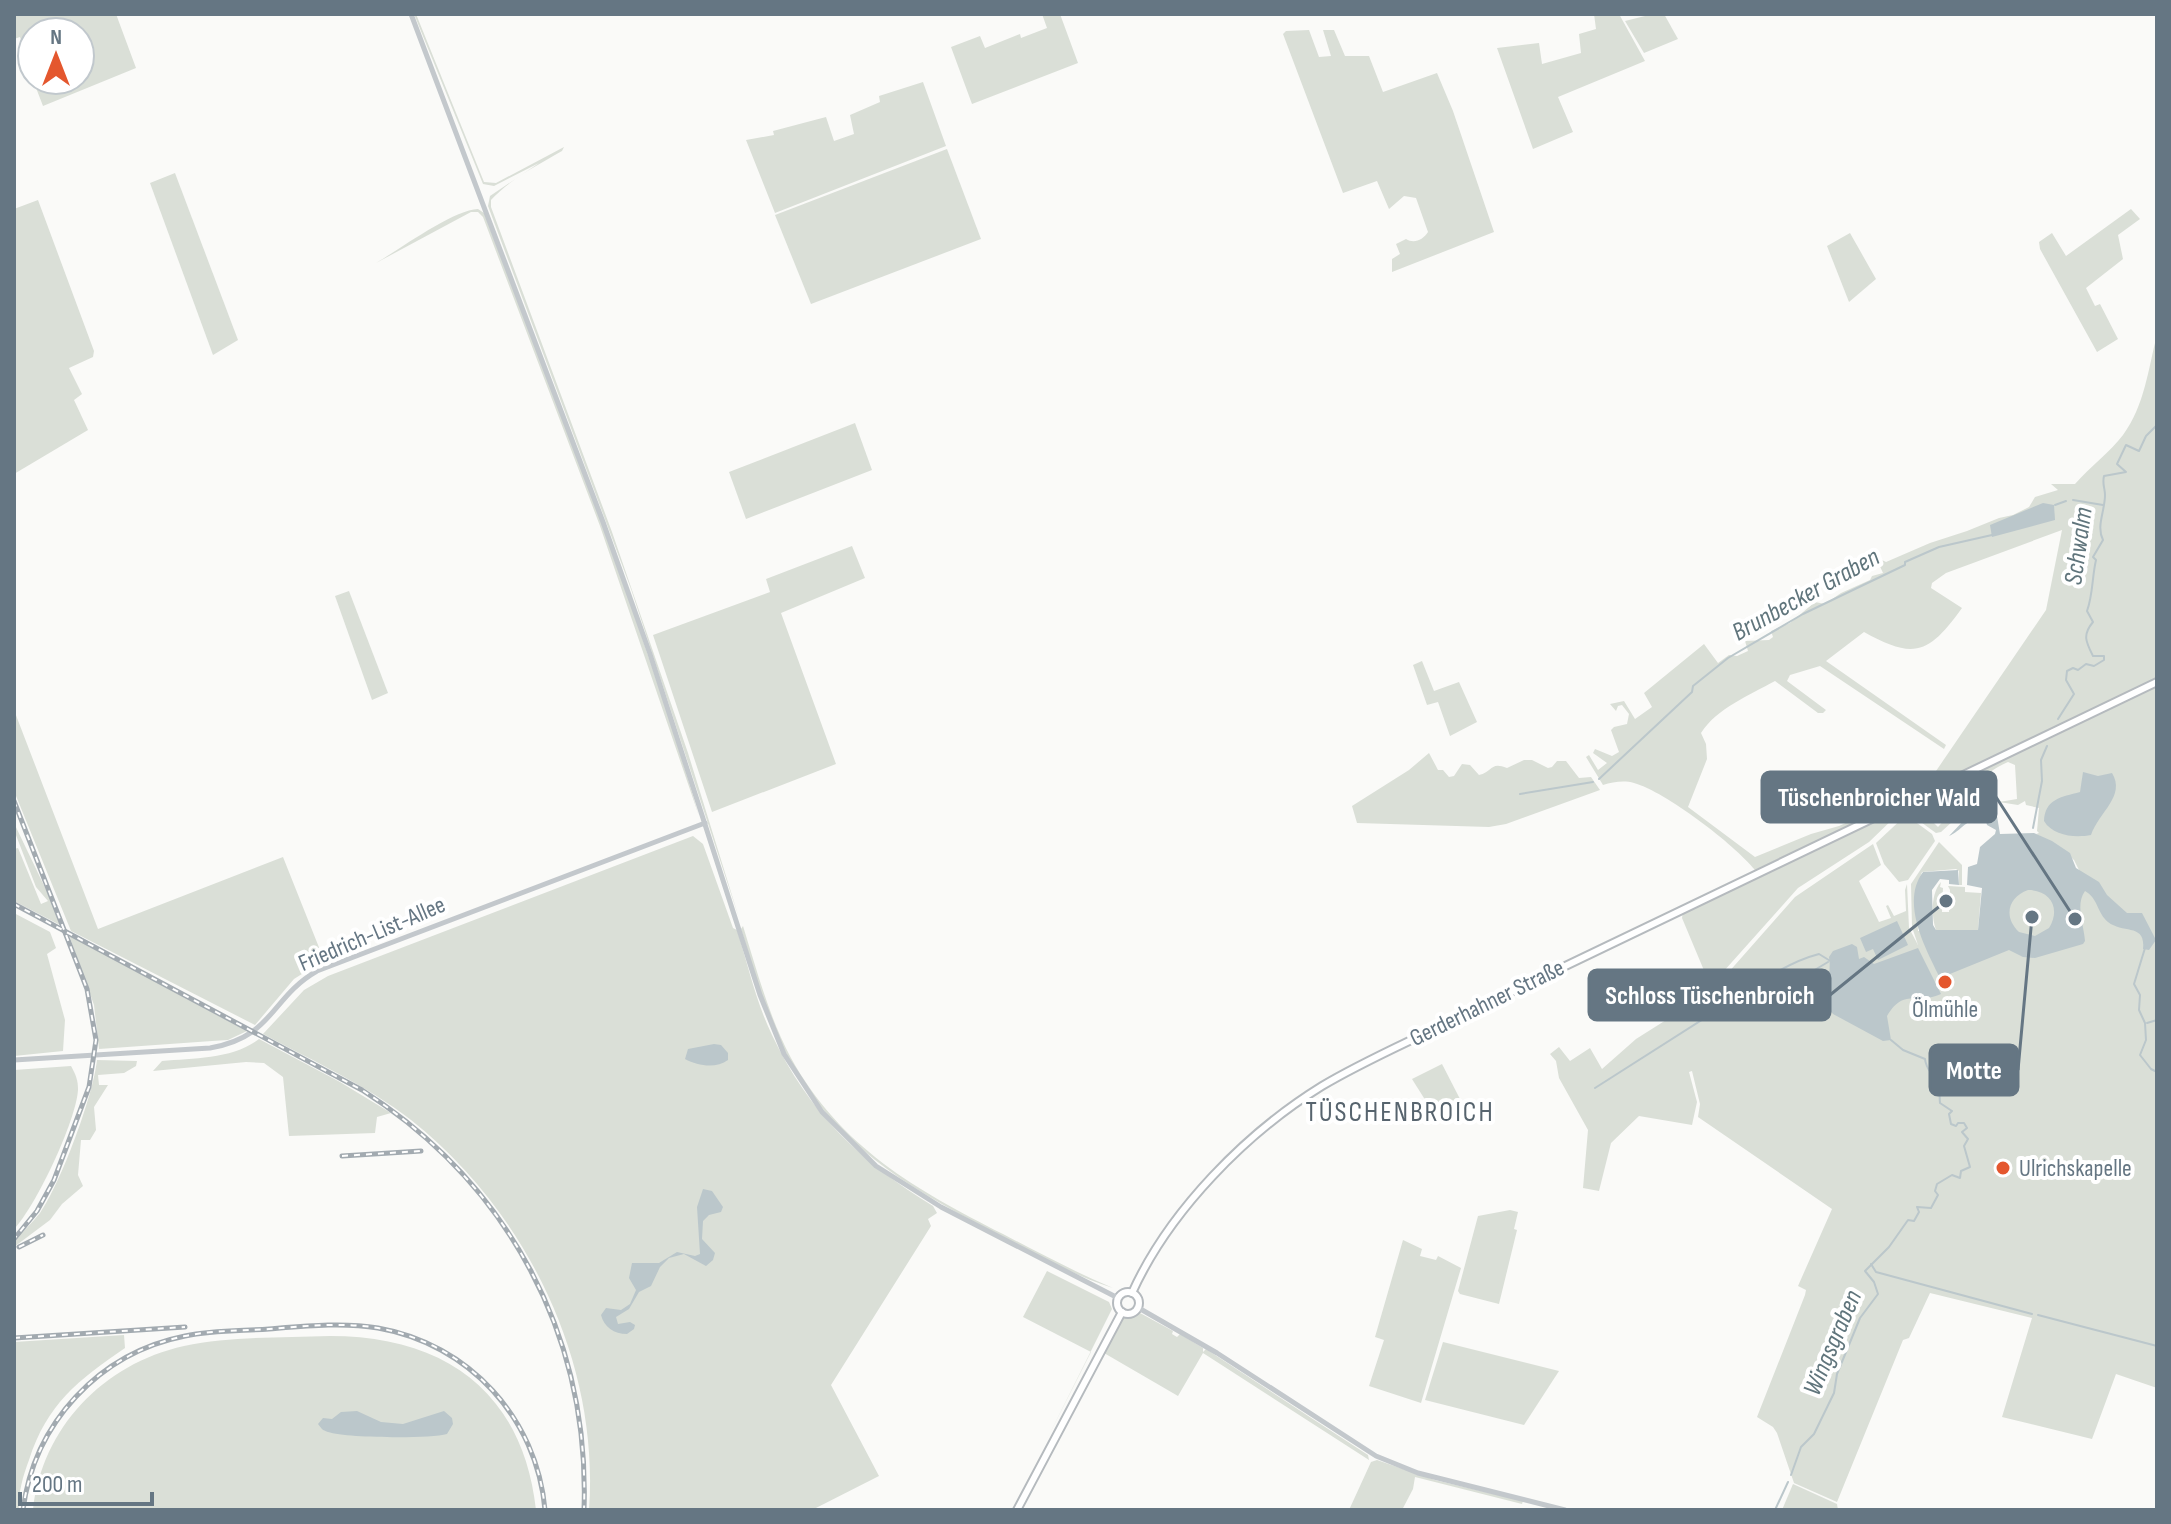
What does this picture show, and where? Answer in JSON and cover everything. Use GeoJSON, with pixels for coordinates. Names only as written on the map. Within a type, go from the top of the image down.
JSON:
{"type":"FeatureCollection","features":[{"type":"Feature","properties":{"kind":"main road","name":"Gerderhahner Straße"},"geometry":{"type":"LineString","coordinates":[[1132,1293],[1176,1221],[1212,1179],[1253,1138],[1323,1086],[1420,1035],[2157,682]]}},
{"type":"Feature","properties":{"kind":"main road"},"geometry":{"type":"LineString","coordinates":[[1124,1292],[1132,1293],[1138,1299],[1137,1307],[1129,1313],[1122,1312],[1117,1305],[1118,1298],[1124,1292]]}},
{"type":"Feature","properties":{"kind":"main road"},"geometry":{"type":"LineString","coordinates":[[1017,1510],[1122,1312]]}},
{"type":"Feature","properties":{"kind":"street"},"geometry":{"type":"LineString","coordinates":[[411,14],[650,654],[770,1024],[799,1080],[822,1112],[876,1166],[941,1207],[1118,1298]]}},
{"type":"Feature","properties":{"kind":"street","name":"Friedrich-List-Allee"},"geometry":{"type":"LineString","coordinates":[[14,1060],[210,1048],[238,1041],[258,1029],[296,985],[317,971],[705,823]]}},
{"type":"Feature","properties":{"kind":"street"},"geometry":{"type":"LineString","coordinates":[[1137,1307],[1217,1353],[1376,1456],[1426,1475],[1565,1510]]}},
{"type":"Feature","properties":{"kind":"shaded area"},"geometry":{"type":"Polygon","coordinates":[[[14,14],[116,14],[136,68],[96,84],[96,16],[16,16],[14,39],[14,14]]]}},
{"type":"Feature","properties":{"kind":"shaded area"},"geometry":{"type":"Polygon","coordinates":[[[414,14],[484,182],[496,183],[564,147],[507,185],[491,200],[491,207],[612,532],[688,753],[739,918],[631,589],[488,206],[490,196],[539,163],[494,186],[483,184],[414,14]]]}},
{"type":"Feature","properties":{"kind":"shaded area"},"geometry":{"type":"Polygon","coordinates":[[[1042,14],[1060,14],[1078,63],[972,104],[951,47],[980,36],[985,48],[1020,34],[1021,38],[1047,28],[1042,14]]]}},
{"type":"Feature","properties":{"kind":"shaded area"},"geometry":{"type":"Polygon","coordinates":[[[1594,14],[1619,14],[1645,61],[1558,97],[1573,132],[1533,149],[1497,48],[1539,43],[1542,64],[1581,53],[1579,34],[1596,29],[1594,14]]]}},
{"type":"Feature","properties":{"kind":"shaded area"},"geometry":{"type":"Polygon","coordinates":[[[1664,14],[1678,39],[1644,53],[1625,21],[1664,14]]]}},
{"type":"Feature","properties":{"kind":"shaded area"},"geometry":{"type":"Polygon","coordinates":[[[1309,30],[1319,57],[1331,56],[1323,30],[1334,30],[1345,56],[1369,56],[1383,92],[1437,73],[1494,232],[1392,272],[1392,259],[1400,254],[1396,244],[1406,239],[1418,240],[1428,232],[1416,198],[1404,196],[1389,209],[1377,181],[1343,193],[1283,34],[1286,31],[1309,30]]]}},
{"type":"Feature","properties":{"kind":"shaded area"},"geometry":{"type":"Polygon","coordinates":[[[923,82],[946,146],[775,213],[746,140],[774,135],[773,131],[826,117],[834,141],[854,134],[850,115],[880,102],[879,96],[923,82]]]}},
{"type":"Feature","properties":{"kind":"shaded area"},"geometry":{"type":"Polygon","coordinates":[[[39,96],[67,96],[43,106],[39,96]]]}},
{"type":"Feature","properties":{"kind":"shaded area"},"geometry":{"type":"Polygon","coordinates":[[[947,149],[981,239],[811,304],[775,215],[947,149]]]}},
{"type":"Feature","properties":{"kind":"shaded area"},"geometry":{"type":"Polygon","coordinates":[[[175,173],[238,340],[213,355],[150,183],[175,173]]]}},
{"type":"Feature","properties":{"kind":"shaded area"},"geometry":{"type":"Polygon","coordinates":[[[38,200],[94,351],[93,357],[69,368],[82,394],[74,400],[88,430],[14,474],[14,209],[38,200]]]}},
{"type":"Feature","properties":{"kind":"shaded area"},"geometry":{"type":"Polygon","coordinates":[[[478,209],[484,213],[598,512],[651,663],[699,816],[600,526],[483,217],[478,212],[471,212],[376,263],[441,223],[478,209]]]}},
{"type":"Feature","properties":{"kind":"shaded area"},"geometry":{"type":"Polygon","coordinates":[[[2131,209],[2140,219],[2118,235],[2123,259],[2086,288],[2095,306],[2100,304],[2118,339],[2097,352],[2039,242],[2052,233],[2066,256],[2131,209]]]}},
{"type":"Feature","properties":{"kind":"shaded area"},"geometry":{"type":"Polygon","coordinates":[[[1850,233],[1876,279],[1849,302],[1827,246],[1850,233]]]}},
{"type":"Feature","properties":{"kind":"shaded area"},"geometry":{"type":"Polygon","coordinates":[[[2157,335],[2157,1388],[2116,1374],[2092,1439],[2002,1417],[2032,1318],[1930,1293],[1909,1338],[1903,1340],[1837,1502],[1794,1483],[1777,1433],[1757,1417],[1805,1295],[1806,1290],[1798,1286],[1832,1209],[1698,1117],[1700,1104],[1692,1071],[1689,1072],[1697,1102],[1692,1125],[1639,1116],[1611,1143],[1599,1191],[1583,1188],[1588,1130],[1559,1078],[1556,1061],[1550,1054],[1559,1047],[1570,1061],[1590,1048],[1602,1069],[1636,1039],[1712,991],[1795,897],[1873,844],[1881,865],[1859,881],[1879,922],[1891,918],[1888,905],[1894,916],[1906,911],[1907,884],[1909,928],[1918,945],[1912,927],[1911,884],[1939,842],[1962,865],[1962,885],[1959,885],[1959,871],[1956,869],[1922,872],[1916,888],[1918,931],[1940,931],[1934,924],[1933,905],[1941,882],[1942,912],[1949,912],[1948,886],[1965,887],[1965,892],[1981,893],[1978,930],[1962,932],[1976,933],[2018,892],[2080,872],[2074,860],[2060,847],[2036,834],[2039,833],[2039,808],[2026,805],[2025,801],[2018,805],[1999,802],[2017,799],[2015,765],[2008,762],[1994,769],[1981,790],[1975,777],[1978,772],[2029,747],[2030,739],[1921,793],[2046,610],[2062,530],[1946,573],[1932,583],[1931,588],[1962,608],[1930,643],[1919,648],[1896,647],[1864,632],[1826,661],[1946,745],[1944,749],[1820,666],[1790,675],[1787,681],[1826,710],[1823,713],[1818,713],[1775,681],[1725,709],[1701,733],[1707,759],[1688,807],[1755,857],[1863,815],[1867,817],[1755,870],[1716,833],[1648,788],[1630,782],[1603,785],[1586,757],[1589,755],[1598,770],[1607,763],[1593,753],[1595,749],[1612,756],[1619,752],[1611,730],[1627,724],[1629,714],[1622,705],[1616,711],[1610,704],[1624,701],[1635,719],[1652,707],[1644,693],[1704,644],[1718,663],[1729,655],[1737,656],[1748,651],[1745,641],[1769,640],[1773,637],[1771,631],[1790,623],[1815,602],[1825,604],[1870,580],[1872,576],[1883,573],[1878,562],[1886,562],[1930,543],[2013,515],[2029,507],[2035,497],[2058,490],[2051,484],[2075,484],[2118,441],[2130,423],[2145,386],[2157,335]]]}},
{"type":"Feature","properties":{"kind":"shaded area"},"geometry":{"type":"Polygon","coordinates":[[[855,423],[872,470],[746,519],[729,472],[855,423]]]}},
{"type":"Feature","properties":{"kind":"shaded area"},"geometry":{"type":"Polygon","coordinates":[[[2043,503],[2054,505],[2055,520],[1992,537],[1990,525],[2043,503]]]}},
{"type":"Feature","properties":{"kind":"shaded area"},"geometry":{"type":"Polygon","coordinates":[[[852,546],[865,578],[781,613],[836,764],[712,812],[653,635],[770,592],[766,579],[852,546]]]}},
{"type":"Feature","properties":{"kind":"shaded area"},"geometry":{"type":"Polygon","coordinates":[[[349,591],[388,693],[372,700],[335,596],[349,591]]]}},
{"type":"Feature","properties":{"kind":"shaded area"},"geometry":{"type":"Polygon","coordinates":[[[1422,661],[1434,691],[1459,682],[1477,722],[1450,736],[1438,702],[1427,705],[1413,665],[1422,661]]]}},
{"type":"Feature","properties":{"kind":"shaded area"},"geometry":{"type":"Polygon","coordinates":[[[14,710],[98,929],[283,857],[324,960],[294,979],[255,1025],[71,931],[14,791],[14,710]]]}},
{"type":"Feature","properties":{"kind":"shaded area"},"geometry":{"type":"Polygon","coordinates":[[[1429,753],[1438,770],[1443,770],[1449,777],[1454,776],[1462,764],[1470,765],[1479,775],[1494,766],[1507,768],[1524,760],[1532,760],[1548,768],[1557,761],[1566,761],[1579,778],[1591,777],[1600,790],[1506,824],[1489,827],[1357,823],[1352,806],[1409,770],[1429,753]]]}},
{"type":"Feature","properties":{"kind":"shaded area"},"geometry":{"type":"Polygon","coordinates":[[[2083,772],[2098,776],[2112,773],[2116,789],[2114,797],[2091,835],[2059,833],[2044,821],[2047,808],[2055,800],[2080,792],[2083,772]]]}},
{"type":"Feature","properties":{"kind":"shaded area"},"geometry":{"type":"Polygon","coordinates":[[[1966,777],[1971,781],[1933,822],[1938,827],[1975,787],[1978,798],[1941,832],[1936,833],[1907,812],[1907,806],[1966,777]]]}},
{"type":"Feature","properties":{"kind":"shaded area"},"geometry":{"type":"Polygon","coordinates":[[[1983,811],[1997,816],[2000,834],[2034,833],[2052,841],[2070,853],[2076,868],[2099,882],[2107,895],[2127,913],[2142,913],[2156,940],[2149,950],[2143,949],[2143,941],[2137,932],[2108,922],[2085,891],[2080,909],[2083,944],[2035,958],[2023,957],[2009,950],[1940,978],[1918,926],[1914,898],[1923,872],[1958,870],[1959,885],[1940,879],[1932,890],[1933,925],[1936,930],[1978,930],[1982,888],[1967,885],[1968,867],[1977,864],[1980,847],[1996,830],[1987,825],[1985,818],[1979,818],[1949,836],[1967,817],[1983,811]],[[2036,891],[2021,893],[2010,908],[2011,920],[2019,932],[2035,936],[2049,928],[2054,914],[2052,902],[2036,891]]]}},
{"type":"Feature","properties":{"kind":"shaded area"},"geometry":{"type":"Polygon","coordinates":[[[1894,812],[1896,816],[1869,842],[1798,888],[1715,981],[1708,980],[1682,918],[1683,912],[1894,812]]]}},
{"type":"Feature","properties":{"kind":"shaded area"},"geometry":{"type":"Polygon","coordinates":[[[1906,815],[1932,834],[1935,841],[1908,880],[1899,882],[1884,864],[1876,843],[1906,815]]]}},
{"type":"Feature","properties":{"kind":"shaded area"},"geometry":{"type":"Polygon","coordinates":[[[14,823],[60,925],[14,901],[14,849],[18,848],[41,904],[48,901],[36,887],[14,823]]]}},
{"type":"Feature","properties":{"kind":"shaded area"},"geometry":{"type":"Polygon","coordinates":[[[693,836],[703,844],[733,928],[737,930],[766,1022],[802,1088],[820,1112],[860,1153],[933,1206],[937,1213],[928,1219],[931,1226],[831,1385],[879,1476],[812,1510],[589,1510],[589,1454],[582,1399],[568,1346],[547,1294],[521,1244],[489,1199],[452,1157],[411,1120],[358,1085],[263,1034],[304,990],[328,976],[693,836]]]}},
{"type":"Feature","properties":{"kind":"shaded area"},"geometry":{"type":"Polygon","coordinates":[[[14,913],[50,932],[56,948],[47,954],[65,1020],[63,1051],[14,1056],[14,913]]]}},
{"type":"Feature","properties":{"kind":"shaded area"},"geometry":{"type":"Polygon","coordinates":[[[1897,921],[1908,945],[1878,960],[1873,949],[1866,952],[1860,938],[1897,921]]]}},
{"type":"Feature","properties":{"kind":"shaded area"},"geometry":{"type":"Polygon","coordinates":[[[743,926],[770,1010],[791,1058],[833,1117],[857,1141],[883,1163],[940,1200],[1113,1288],[1064,1268],[956,1212],[874,1160],[851,1139],[828,1116],[790,1061],[768,1013],[741,929],[743,926]]]}},
{"type":"Feature","properties":{"kind":"shaded area"},"geometry":{"type":"Polygon","coordinates":[[[69,935],[247,1031],[228,1040],[99,1049],[94,1005],[69,935]]]}},
{"type":"Feature","properties":{"kind":"shaded area"},"geometry":{"type":"Polygon","coordinates":[[[1852,944],[1857,947],[1859,959],[1864,957],[1874,964],[1918,948],[1941,994],[1905,999],[1893,1007],[1887,1016],[1891,1040],[1883,1041],[1833,1014],[1829,1007],[1826,994],[1829,957],[1833,951],[1852,944]]]}},
{"type":"Feature","properties":{"kind":"shaded area"},"geometry":{"type":"Polygon","coordinates":[[[259,1039],[391,1113],[377,1117],[375,1133],[289,1136],[283,1077],[264,1063],[153,1071],[162,1061],[225,1054],[259,1039]]]}},
{"type":"Feature","properties":{"kind":"shaded area"},"geometry":{"type":"Polygon","coordinates":[[[721,1045],[728,1053],[728,1060],[707,1066],[685,1059],[688,1049],[721,1045]]]}},
{"type":"Feature","properties":{"kind":"shaded area"},"geometry":{"type":"Polygon","coordinates":[[[97,1060],[137,1061],[136,1066],[124,1073],[98,1075],[99,1085],[108,1085],[94,1107],[96,1130],[90,1140],[81,1140],[78,1175],[83,1186],[62,1204],[50,1220],[14,1247],[14,1240],[40,1213],[57,1182],[83,1116],[97,1060]]]}},
{"type":"Feature","properties":{"kind":"shaded area"},"geometry":{"type":"Polygon","coordinates":[[[1442,1064],[1460,1099],[1434,1114],[1412,1079],[1442,1064]]]}},
{"type":"Feature","properties":{"kind":"shaded area"},"geometry":{"type":"Polygon","coordinates":[[[71,1066],[78,1090],[70,1122],[43,1183],[14,1229],[14,1070],[71,1066]]]}},
{"type":"Feature","properties":{"kind":"shaded area"},"geometry":{"type":"Polygon","coordinates":[[[703,1189],[712,1191],[723,1207],[721,1212],[709,1215],[703,1221],[702,1239],[715,1253],[713,1260],[706,1266],[684,1254],[669,1258],[660,1267],[651,1286],[639,1292],[629,1309],[616,1317],[618,1324],[630,1322],[635,1325],[634,1329],[627,1334],[610,1329],[601,1315],[606,1308],[621,1310],[630,1304],[636,1290],[629,1278],[632,1263],[659,1263],[677,1252],[695,1256],[700,1254],[697,1207],[703,1189]]]}},
{"type":"Feature","properties":{"kind":"shaded area"},"geometry":{"type":"Polygon","coordinates":[[[1510,1210],[1518,1212],[1514,1229],[1517,1230],[1499,1304],[1460,1294],[1458,1291],[1478,1216],[1510,1210]]]}},
{"type":"Feature","properties":{"kind":"shaded area"},"geometry":{"type":"Polygon","coordinates":[[[1403,1240],[1422,1249],[1420,1256],[1436,1260],[1438,1256],[1461,1268],[1421,1403],[1369,1386],[1384,1340],[1375,1337],[1403,1240]]]}},
{"type":"Feature","properties":{"kind":"shaded area"},"geometry":{"type":"Polygon","coordinates":[[[1047,1271],[1109,1302],[1112,1309],[1091,1352],[1023,1317],[1047,1271]]]}},
{"type":"Feature","properties":{"kind":"shaded area"},"geometry":{"type":"Polygon","coordinates":[[[1140,1313],[1173,1331],[1172,1334],[1177,1337],[1180,1334],[1203,1348],[1203,1352],[1206,1349],[1368,1455],[1369,1460],[1203,1353],[1178,1396],[1104,1353],[1122,1319],[1140,1313]]]}},
{"type":"Feature","properties":{"kind":"shaded area"},"geometry":{"type":"Polygon","coordinates":[[[124,1335],[125,1348],[66,1395],[45,1423],[25,1472],[19,1510],[14,1510],[14,1342],[124,1335]]]}},
{"type":"Feature","properties":{"kind":"shaded area"},"geometry":{"type":"Polygon","coordinates":[[[330,1336],[371,1339],[409,1347],[442,1360],[471,1379],[495,1403],[514,1433],[528,1469],[536,1510],[33,1510],[49,1452],[63,1427],[103,1384],[128,1368],[155,1355],[202,1343],[330,1336]]]}},
{"type":"Feature","properties":{"kind":"shaded area"},"geometry":{"type":"Polygon","coordinates":[[[1443,1342],[1559,1371],[1524,1425],[1425,1400],[1443,1342]]]}},
{"type":"Feature","properties":{"kind":"shaded area"},"geometry":{"type":"Polygon","coordinates":[[[357,1411],[381,1422],[403,1424],[444,1411],[452,1418],[453,1424],[447,1434],[437,1436],[369,1437],[324,1431],[318,1424],[323,1418],[332,1419],[341,1412],[357,1411]]]}},
{"type":"Feature","properties":{"kind":"shaded area"},"geometry":{"type":"Polygon","coordinates":[[[1377,1460],[1435,1480],[1523,1501],[1522,1504],[1415,1477],[1413,1489],[1402,1510],[1349,1510],[1371,1462],[1377,1460]]]}},
{"type":"Feature","properties":{"kind":"shaded area"},"geometry":{"type":"Polygon","coordinates":[[[1793,1484],[1837,1504],[1838,1510],[1782,1510],[1793,1484]]]}},
{"type":"Feature","properties":{"kind":"waterway","name":"Schwalm"},"geometry":{"type":"LineString","coordinates":[[2058,719],[2074,694],[2066,680],[2067,671],[2073,668],[2078,670],[2086,664],[2094,666],[2104,660],[2104,656],[2093,656],[2086,639],[2093,622],[2087,611],[2096,560],[2093,557],[2103,540],[2100,529],[2105,501],[2104,476],[2126,472],[2117,464],[2126,445],[2139,451],[2146,436],[2157,425]]}},
{"type":"Feature","properties":{"kind":"waterway","name":"Brunbecker Graben"},"geometry":{"type":"LineString","coordinates":[[2073,500],[2103,505]]}},
{"type":"Feature","properties":{"kind":"waterway","name":"Brunbecker Graben"},"geometry":{"type":"LineString","coordinates":[[2055,505],[2066,501]]}},
{"type":"Feature","properties":{"kind":"waterway","name":"Brunbecker Graben"},"geometry":{"type":"LineString","coordinates":[[1599,779],[1692,692],[1693,686],[1728,658],[1803,614],[1905,565],[1905,562],[1939,547],[1992,535]]}},
{"type":"Feature","properties":{"kind":"waterway","name":"Schwalm"},"geometry":{"type":"LineString","coordinates":[[2033,828],[2042,781],[2041,760],[2047,746]]}},
{"type":"Feature","properties":{"kind":"waterway","name":"Brunbecker Graben"},"geometry":{"type":"LineString","coordinates":[[1520,794],[1593,782]]}},
{"type":"Feature","properties":{"kind":"waterway","name":"Schwalm"},"geometry":{"type":"LineString","coordinates":[[2145,948],[2134,984],[2140,995],[2139,1010],[2145,1023],[2146,1040],[2140,1055],[2157,1072]]}},
{"type":"Feature","properties":{"kind":"waterway"},"geometry":{"type":"LineString","coordinates":[[1725,1006],[1770,976],[1806,958],[1819,954],[1832,962]]}},
{"type":"Feature","properties":{"kind":"waterway"},"geometry":{"type":"LineString","coordinates":[[1730,1004],[1737,1007],[1768,998],[1828,962]]}},
{"type":"Feature","properties":{"kind":"waterway"},"geometry":{"type":"LineString","coordinates":[[1595,1088],[1719,1009]]}},
{"type":"Feature","properties":{"kind":"waterway"},"geometry":{"type":"LineString","coordinates":[[2147,1023],[2157,1020]]}},
{"type":"Feature","properties":{"kind":"waterway","name":"Wingsgraben"},"geometry":{"type":"LineString","coordinates":[[1791,1475],[1801,1447],[1814,1434],[1834,1393],[1837,1374],[1860,1318],[1878,1294],[1874,1282],[1865,1271],[1889,1247],[1908,1220],[1914,1221],[1919,1212],[1917,1207],[1931,1208],[1938,1195],[1935,1191],[1937,1184],[1952,1175],[1960,1178],[1961,1171],[1970,1167],[1964,1146],[1968,1139],[1962,1132],[1967,1128],[1964,1123],[1951,1124],[1949,1114],[1952,1111],[1940,1103],[1938,1086],[1925,1059],[1903,1050],[1891,1040]]}},
{"type":"Feature","properties":{"kind":"waterway"},"geometry":{"type":"LineString","coordinates":[[1871,1264],[1876,1272],[2032,1314]]}},
{"type":"Feature","properties":{"kind":"waterway"},"geometry":{"type":"LineString","coordinates":[[2038,1315],[2157,1346]]}},
{"type":"Feature","properties":{"kind":"waterway","name":"Wingsgraben"},"geometry":{"type":"LineString","coordinates":[[1775,1510],[1788,1482]]}},
{"type":"Feature","properties":{"kind":"railway"},"geometry":{"type":"LineString","coordinates":[[14,801],[87,989],[96,1040],[89,1087],[54,1180],[37,1211],[14,1239]]}},
{"type":"Feature","properties":{"kind":"railway"},"geometry":{"type":"LineString","coordinates":[[14,904],[362,1090],[414,1128],[460,1171],[498,1218],[530,1270],[555,1325],[573,1384],[582,1446],[584,1510]]}},
{"type":"Feature","properties":{"kind":"railway"},"geometry":{"type":"LineString","coordinates":[[342,1156],[421,1151]]}},
{"type":"Feature","properties":{"kind":"railway"},"geometry":{"type":"LineString","coordinates":[[19,1247],[43,1235]]}},
{"type":"Feature","properties":{"kind":"railway"},"geometry":{"type":"LineString","coordinates":[[23,1510],[41,1448],[56,1421],[76,1397],[125,1358],[154,1345],[196,1334],[338,1325],[378,1328],[411,1337],[441,1350],[469,1368],[493,1390],[513,1416],[539,1476],[545,1510]]}},
{"type":"Feature","properties":{"kind":"railway"},"geometry":{"type":"LineString","coordinates":[[14,1338],[185,1327]]}},
{"type":"Feature","properties":{"kind":"place","name":"Schloss Tüschenbroich"},"geometry":{"type":"Point","coordinates":[1946,901]}},
{"type":"Feature","properties":{"kind":"place","name":"Motte"},"geometry":{"type":"Point","coordinates":[2032,917]}},
{"type":"Feature","properties":{"kind":"place","name":"Tüschenbroicher Wald"},"geometry":{"type":"Point","coordinates":[2075,919]}},
{"type":"Feature","properties":{"kind":"place","name":"Ölmühle"},"geometry":{"type":"Point","coordinates":[1945,982]}},
{"type":"Feature","properties":{"kind":"place","name":"Ulrichskapelle"},"geometry":{"type":"Point","coordinates":[2003,1168]}},
{"type":"Feature","properties":{"kind":"district","name":"TÜSCHENBROICH"},"geometry":{"type":"Point","coordinates":[1400,1112]}}]}
